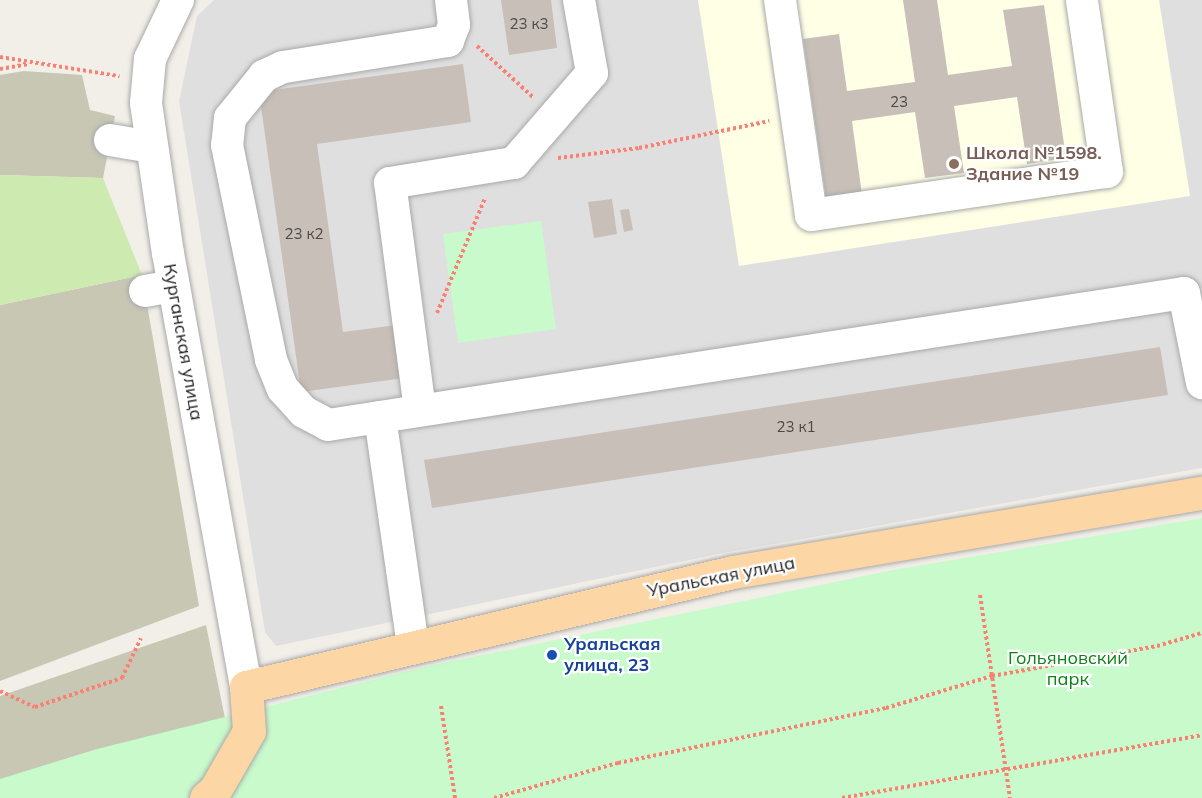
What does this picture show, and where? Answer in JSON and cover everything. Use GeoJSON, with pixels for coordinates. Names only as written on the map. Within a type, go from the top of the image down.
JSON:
{"type":"FeatureCollection","features":[{"type":"Feature","properties":{"kind":"main road","name":"Уральская улица"},"geometry":{"type":"LineString","coordinates":[[246,687],[732,572],[1202,493]]}},
{"type":"Feature","properties":{"kind":"main road"},"geometry":{"type":"LineString","coordinates":[[206,798],[215,790],[249,731],[246,687]]}},
{"type":"Feature","properties":{"kind":"street","name":"Курганская улица"},"geometry":{"type":"LineString","coordinates":[[178,0],[159,32],[146,79],[160,289],[246,687]]}},
{"type":"Feature","properties":{"kind":"street"},"geometry":{"type":"LineString","coordinates":[[420,410],[390,183],[506,164],[555,116],[592,73],[579,0]]}},
{"type":"Feature","properties":{"kind":"street"},"geometry":{"type":"LineString","coordinates":[[780,0],[811,214],[1107,172],[1082,0]]}},
{"type":"Feature","properties":{"kind":"street"},"geometry":{"type":"LineString","coordinates":[[452,13],[448,41],[283,67],[264,76],[230,118],[227,145],[271,360],[283,389],[304,412],[328,425],[1184,293],[1202,383]]}},
{"type":"Feature","properties":{"kind":"street"},"geometry":{"type":"LineString","coordinates":[[110,141],[152,147]]}},
{"type":"Feature","properties":{"kind":"street"},"geometry":{"type":"LineString","coordinates":[[380,417],[413,647]]}},
{"type":"Feature","properties":{"kind":"path"},"geometry":{"type":"LineString","coordinates":[[452,13],[555,116]]}},
{"type":"Feature","properties":{"kind":"path"},"geometry":{"type":"LineString","coordinates":[[0,57],[45,66],[146,79]]}},
{"type":"Feature","properties":{"kind":"path"},"geometry":{"type":"LineString","coordinates":[[0,69],[33,63]]}},
{"type":"Feature","properties":{"kind":"path"},"geometry":{"type":"LineString","coordinates":[[432,324],[506,164],[639,148],[796,116]]}},
{"type":"Feature","properties":{"kind":"path"},"geometry":{"type":"LineString","coordinates":[[980,595],[1010,798]]}},
{"type":"Feature","properties":{"kind":"path"},"geometry":{"type":"LineString","coordinates":[[494,798],[618,763],[886,708],[992,676],[1157,646],[1202,633]]}},
{"type":"Feature","properties":{"kind":"path"},"geometry":{"type":"LineString","coordinates":[[0,691],[35,707],[122,678],[141,638]]}},
{"type":"Feature","properties":{"kind":"path"},"geometry":{"type":"LineString","coordinates":[[441,706],[455,798]]}},
{"type":"Feature","properties":{"kind":"path"},"geometry":{"type":"LineString","coordinates":[[842,798],[1202,735]]}},
{"type":"Feature","properties":{"kind":"shaded area"},"geometry":{"type":"Polygon","coordinates":[[[214,0],[1202,0],[1202,468],[718,554],[276,646],[265,632],[179,101],[197,16],[214,0]]]}},
{"type":"Feature","properties":{"kind":"shaded area","name":"Школа №1598. Здание №19"},"geometry":{"type":"Polygon","coordinates":[[[698,0],[1159,0],[1190,196],[739,266],[698,0]]]}},
{"type":"Feature","properties":{"kind":"shaded area"},"geometry":{"type":"Polygon","coordinates":[[[24,71],[82,75],[90,110],[115,116],[103,178],[0,175],[0,75],[24,71]]]}},
{"type":"Feature","properties":{"kind":"shaded area"},"geometry":{"type":"Polygon","coordinates":[[[142,275],[199,606],[0,681],[0,305],[142,275]]]}},
{"type":"Feature","properties":{"kind":"shaded area"},"geometry":{"type":"Polygon","coordinates":[[[206,625],[228,733],[0,798],[0,696],[206,625]]]}},
{"type":"Feature","properties":{"kind":"green space"},"geometry":{"type":"Polygon","coordinates":[[[0,175],[103,178],[142,275],[0,305],[0,175]]]}},
{"type":"Feature","properties":{"kind":"green space"},"geometry":{"type":"Polygon","coordinates":[[[541,221],[556,329],[458,343],[443,234],[541,221]]]}},
{"type":"Feature","properties":{"kind":"green space","name":"Гольяновcкий парк"},"geometry":{"type":"Polygon","coordinates":[[[1202,518],[1202,798],[0,798],[0,779],[97,749],[424,667],[893,570],[1202,518]]]}},
{"type":"Feature","properties":{"kind":"building"},"geometry":{"type":"Polygon","coordinates":[[[501,0],[551,0],[557,48],[509,55],[501,0]]]}},
{"type":"Feature","properties":{"kind":"building"},"geometry":{"type":"Polygon","coordinates":[[[903,0],[937,0],[948,75],[1012,66],[1003,10],[1044,5],[1066,158],[1027,164],[1017,97],[954,106],[964,173],[925,178],[915,112],[852,121],[862,195],[826,200],[803,39],[839,34],[847,91],[915,82],[903,0]]]}},
{"type":"Feature","properties":{"kind":"building"},"geometry":{"type":"Polygon","coordinates":[[[463,64],[471,122],[317,144],[343,332],[397,325],[404,378],[301,392],[259,92],[463,64]]]}},
{"type":"Feature","properties":{"kind":"building"},"geometry":{"type":"Polygon","coordinates":[[[612,199],[617,234],[594,238],[588,202],[612,199]]]}},
{"type":"Feature","properties":{"kind":"building"},"geometry":{"type":"Polygon","coordinates":[[[629,209],[633,230],[624,232],[620,210],[629,209]]]}},
{"type":"Feature","properties":{"kind":"building"},"geometry":{"type":"Polygon","coordinates":[[[1160,347],[1168,395],[432,508],[424,460],[1160,347]]]}},
{"type":"Feature","properties":{"kind":"place","name":"Школа №1598. Здание №19"},"geometry":{"type":"Point","coordinates":[954,164]}},
{"type":"Feature","properties":{"kind":"place","name":"Уральская улица, 23"},"geometry":{"type":"Point","coordinates":[552,655]}}]}
